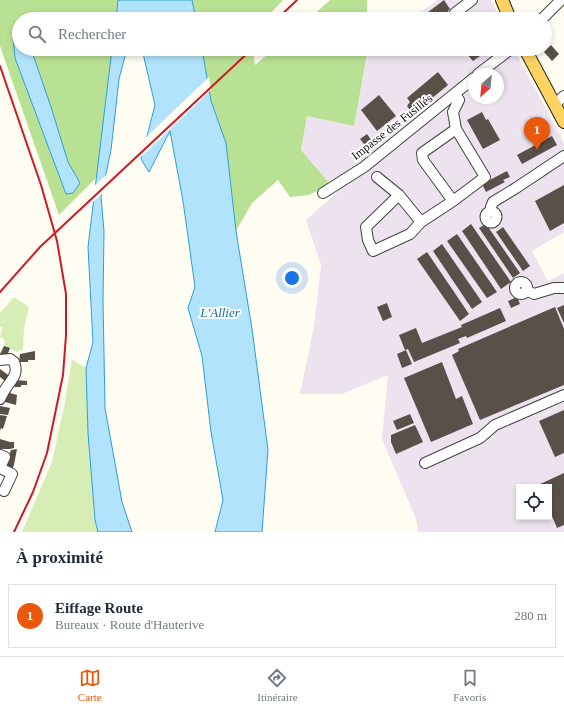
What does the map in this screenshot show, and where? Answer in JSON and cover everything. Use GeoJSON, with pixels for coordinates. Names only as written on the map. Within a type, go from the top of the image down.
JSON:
{"type":"FeatureCollection","features":[{"type":"Feature","properties":{"kind":"main road"},"geometry":{"type":"LineString","coordinates":[[502,0],[507,12]]}},
{"type":"Feature","properties":{"kind":"main road"},"geometry":{"type":"LineString","coordinates":[[530,56],[564,122]]}},
{"type":"Feature","properties":{"kind":"street"},"geometry":{"type":"LineString","coordinates":[[456,12],[472,0]]}},
{"type":"Feature","properties":{"kind":"street"},"geometry":{"type":"LineString","coordinates":[[549,12],[562,0]]}},
{"type":"Feature","properties":{"kind":"street"},"geometry":{"type":"LineString","coordinates":[[486,68],[502,56]]}},
{"type":"Feature","properties":{"kind":"street","name":"Impasse des Fusillés"},"geometry":{"type":"LineString","coordinates":[[323,193],[364,167],[468,83]]}},
{"type":"Feature","properties":{"kind":"street"},"geometry":{"type":"LineString","coordinates":[[399,195],[366,227],[368,240],[373,251],[410,234],[421,222],[453,201],[485,177],[456,129],[453,112],[459,100],[455,94]]}},
{"type":"Feature","properties":{"kind":"street"},"geometry":{"type":"LineString","coordinates":[[555,104],[564,96]]}},
{"type":"Feature","properties":{"kind":"street"},"geometry":{"type":"LineString","coordinates":[[453,201],[423,160],[422,153],[456,129]]}},
{"type":"Feature","properties":{"kind":"street"},"geometry":{"type":"LineString","coordinates":[[492,211],[491,207],[493,202],[564,156]]}},
{"type":"Feature","properties":{"kind":"street"},"geometry":{"type":"LineString","coordinates":[[377,177],[399,195],[421,222]]}},
{"type":"Feature","properties":{"kind":"street"},"geometry":{"type":"LineString","coordinates":[[526,290],[534,294],[554,288],[564,288]]}},
{"type":"Feature","properties":{"kind":"street"},"geometry":{"type":"LineString","coordinates":[[0,399],[4,383],[14,379],[16,372],[14,362],[5,360]]}},
{"type":"Feature","properties":{"kind":"street"},"geometry":{"type":"LineString","coordinates":[[425,463],[480,438],[495,425],[564,395]]}},
{"type":"Feature","properties":{"kind":"street"},"geometry":{"type":"LineString","coordinates":[[0,455],[5,457],[0,468],[12,474],[4,491]]}},
{"type":"Feature","properties":{"kind":"shaded area"},"geometry":{"type":"Polygon","coordinates":[[[437,0],[491,0],[497,12],[421,12],[437,0]]]}},
{"type":"Feature","properties":{"kind":"shaded area"},"geometry":{"type":"Polygon","coordinates":[[[367,56],[518,56],[564,143],[564,232],[532,251],[548,281],[564,273],[564,532],[418,532],[416,519],[382,439],[388,375],[342,394],[300,394],[314,326],[321,265],[306,220],[337,192],[301,150],[307,116],[354,125],[367,56]]]}},
{"type":"Feature","properties":{"kind":"green space"},"geometry":{"type":"Polygon","coordinates":[[[0,0],[118,0],[117,12],[12,12],[12,56],[111,56],[97,177],[59,215],[0,46],[0,0]]]}},
{"type":"Feature","properties":{"kind":"green space"},"geometry":{"type":"Polygon","coordinates":[[[192,0],[283,0],[272,12],[195,12],[192,0]]]}},
{"type":"Feature","properties":{"kind":"green space"},"geometry":{"type":"Polygon","coordinates":[[[330,0],[367,0],[367,12],[317,12],[330,0]]]}},
{"type":"Feature","properties":{"kind":"green space"},"geometry":{"type":"Polygon","coordinates":[[[203,56],[254,56],[255,65],[266,56],[367,56],[354,126],[307,116],[301,150],[330,184],[309,195],[290,197],[278,180],[252,203],[236,231],[226,143],[211,101],[203,56]]]}},
{"type":"Feature","properties":{"kind":"green space"},"geometry":{"type":"Polygon","coordinates":[[[14,297],[29,307],[24,329],[23,349],[17,352],[4,346],[5,340],[0,337],[2,327],[0,327],[0,313],[14,297]]]}},
{"type":"Feature","properties":{"kind":"green space"},"geometry":{"type":"Polygon","coordinates":[[[72,359],[86,368],[88,433],[95,520],[98,532],[22,532],[52,462],[64,407],[72,359]]]}},
{"type":"Feature","properties":{"kind":"water"},"geometry":{"type":"Polygon","coordinates":[[[118,0],[192,0],[195,12],[117,12],[118,0]]]}},
{"type":"Feature","properties":{"kind":"water"},"geometry":{"type":"Polygon","coordinates":[[[15,56],[33,56],[68,162],[80,183],[73,193],[66,194],[15,56]]]}},
{"type":"Feature","properties":{"kind":"water"},"geometry":{"type":"Polygon","coordinates":[[[111,56],[125,56],[119,79],[111,150],[101,197],[104,231],[103,301],[105,408],[122,502],[132,532],[98,532],[95,520],[88,433],[86,368],[93,342],[88,247],[111,56]]]}},
{"type":"Feature","properties":{"kind":"water","name":"L'Allier"},"geometry":{"type":"Polygon","coordinates":[[[144,56],[203,56],[211,101],[226,143],[236,231],[252,329],[268,450],[262,532],[215,532],[223,500],[211,432],[202,356],[188,308],[195,287],[183,201],[170,131],[149,172],[141,159],[155,105],[144,56]]]}},
{"type":"Feature","properties":{"kind":"pier"},"geometry":{"type":"Polygon","coordinates":[[[209,77],[211,90],[139,159],[144,139],[209,77]]]}},
{"type":"Feature","properties":{"kind":"pier"},"geometry":{"type":"Polygon","coordinates":[[[108,173],[104,192],[91,204],[93,187],[108,173]]]}},
{"type":"Feature","properties":{"kind":"building"},"geometry":{"type":"Polygon","coordinates":[[[444,0],[450,9],[449,12],[428,12],[444,0]]]}},
{"type":"Feature","properties":{"kind":"building"},"geometry":{"type":"Polygon","coordinates":[[[552,46],[559,54],[552,61],[548,56],[552,56],[552,46]]]}},
{"type":"Feature","properties":{"kind":"building"},"geometry":{"type":"Polygon","coordinates":[[[469,56],[480,56],[473,61],[469,56]]]}},
{"type":"Feature","properties":{"kind":"building"},"geometry":{"type":"Polygon","coordinates":[[[438,72],[448,85],[413,114],[407,106],[410,102],[407,98],[438,72]]]}},
{"type":"Feature","properties":{"kind":"building"},"geometry":{"type":"Polygon","coordinates":[[[379,95],[396,116],[377,131],[361,110],[379,95]]]}},
{"type":"Feature","properties":{"kind":"building"},"geometry":{"type":"Polygon","coordinates":[[[482,112],[486,120],[488,119],[500,140],[483,149],[467,120],[482,112]]]}},
{"type":"Feature","properties":{"kind":"building"},"geometry":{"type":"Polygon","coordinates":[[[367,134],[374,144],[368,149],[360,139],[367,134]]]}},
{"type":"Feature","properties":{"kind":"building"},"geometry":{"type":"Polygon","coordinates":[[[552,136],[557,145],[522,164],[517,155],[552,136]]]}},
{"type":"Feature","properties":{"kind":"building"},"geometry":{"type":"Polygon","coordinates":[[[507,171],[510,177],[503,180],[505,182],[486,192],[482,184],[507,171]]]}},
{"type":"Feature","properties":{"kind":"building"},"geometry":{"type":"Polygon","coordinates":[[[564,185],[564,223],[550,231],[535,201],[564,185]]]}},
{"type":"Feature","properties":{"kind":"building"},"geometry":{"type":"Polygon","coordinates":[[[471,224],[511,282],[501,289],[462,231],[471,224]]]}},
{"type":"Feature","properties":{"kind":"building"},"geometry":{"type":"Polygon","coordinates":[[[486,224],[520,273],[513,278],[479,228],[486,224]]]}},
{"type":"Feature","properties":{"kind":"building"},"geometry":{"type":"Polygon","coordinates":[[[503,227],[530,266],[523,271],[496,232],[503,227]]]}},
{"type":"Feature","properties":{"kind":"building"},"geometry":{"type":"Polygon","coordinates":[[[457,234],[497,292],[487,298],[447,241],[457,234]]]}},
{"type":"Feature","properties":{"kind":"building"},"geometry":{"type":"Polygon","coordinates":[[[442,244],[482,302],[472,309],[433,251],[442,244]]]}},
{"type":"Feature","properties":{"kind":"building"},"geometry":{"type":"Polygon","coordinates":[[[427,252],[469,314],[460,321],[417,259],[427,252]]]}},
{"type":"Feature","properties":{"kind":"building"},"geometry":{"type":"Polygon","coordinates":[[[517,297],[520,304],[511,308],[508,301],[517,297]]]}},
{"type":"Feature","properties":{"kind":"building"},"geometry":{"type":"Polygon","coordinates":[[[387,303],[392,317],[383,321],[377,307],[387,303]]]}},
{"type":"Feature","properties":{"kind":"building"},"geometry":{"type":"Polygon","coordinates":[[[564,305],[564,323],[557,308],[564,305]]]}},
{"type":"Feature","properties":{"kind":"building"},"geometry":{"type":"Polygon","coordinates":[[[555,307],[564,329],[564,385],[480,420],[452,355],[459,351],[458,349],[555,307]]]}},
{"type":"Feature","properties":{"kind":"building"},"geometry":{"type":"Polygon","coordinates":[[[500,308],[506,321],[467,338],[466,336],[458,339],[460,343],[414,362],[408,349],[405,350],[399,335],[416,328],[422,343],[462,327],[461,325],[500,308]]]}},
{"type":"Feature","properties":{"kind":"building"},"geometry":{"type":"Polygon","coordinates":[[[4,346],[10,348],[7,356],[0,358],[0,354],[4,346]]]}},
{"type":"Feature","properties":{"kind":"building"},"geometry":{"type":"Polygon","coordinates":[[[406,350],[412,364],[402,368],[397,354],[406,350]]]}},
{"type":"Feature","properties":{"kind":"building"},"geometry":{"type":"Polygon","coordinates":[[[35,351],[35,360],[19,362],[20,354],[35,351]]]}},
{"type":"Feature","properties":{"kind":"building"},"geometry":{"type":"Polygon","coordinates":[[[442,362],[456,399],[462,396],[473,424],[431,442],[404,378],[442,362]]]}},
{"type":"Feature","properties":{"kind":"building"},"geometry":{"type":"Polygon","coordinates":[[[0,369],[11,377],[7,383],[0,377],[0,369]]]}},
{"type":"Feature","properties":{"kind":"building"},"geometry":{"type":"Polygon","coordinates":[[[15,380],[27,381],[27,385],[15,387],[15,380]]]}},
{"type":"Feature","properties":{"kind":"building"},"geometry":{"type":"Polygon","coordinates":[[[8,388],[12,389],[10,393],[17,395],[16,405],[5,402],[3,405],[0,405],[8,388]]]}},
{"type":"Feature","properties":{"kind":"building"},"geometry":{"type":"Polygon","coordinates":[[[0,406],[10,408],[8,415],[0,414],[0,406]]]}},
{"type":"Feature","properties":{"kind":"building"},"geometry":{"type":"Polygon","coordinates":[[[564,410],[564,453],[555,457],[539,421],[564,410]]]}},
{"type":"Feature","properties":{"kind":"building"},"geometry":{"type":"Polygon","coordinates":[[[410,414],[414,423],[397,430],[393,421],[410,414]]]}},
{"type":"Feature","properties":{"kind":"building"},"geometry":{"type":"Polygon","coordinates":[[[0,415],[7,416],[3,429],[1,428],[0,431],[0,415]]]}},
{"type":"Feature","properties":{"kind":"building"},"geometry":{"type":"Polygon","coordinates":[[[415,425],[423,442],[396,454],[391,442],[391,435],[415,425]]]}},
{"type":"Feature","properties":{"kind":"building"},"geometry":{"type":"Polygon","coordinates":[[[0,439],[14,442],[14,448],[2,449],[0,452],[0,439]]]}},
{"type":"Feature","properties":{"kind":"building"},"geometry":{"type":"Polygon","coordinates":[[[17,449],[12,470],[5,466],[11,450],[17,449]]]}},
{"type":"Feature","properties":{"kind":"building"},"geometry":{"type":"Polygon","coordinates":[[[564,473],[564,525],[557,528],[552,516],[552,484],[540,484],[564,473]]]}},
{"type":"Feature","properties":{"kind":"railway"},"geometry":{"type":"LineString","coordinates":[[284,12],[297,0]]}},
{"type":"Feature","properties":{"kind":"railway"},"geometry":{"type":"LineString","coordinates":[[0,292],[40,247],[245,56]]}},
{"type":"Feature","properties":{"kind":"railway"},"geometry":{"type":"LineString","coordinates":[[0,66],[41,185],[57,241],[66,294],[66,335],[63,375],[47,453],[33,492],[14,532]]}},
{"type":"Feature","properties":{"kind":"place","name":"Eiffage Route"},"geometry":{"type":"Point","coordinates":[537,150]}}]}
